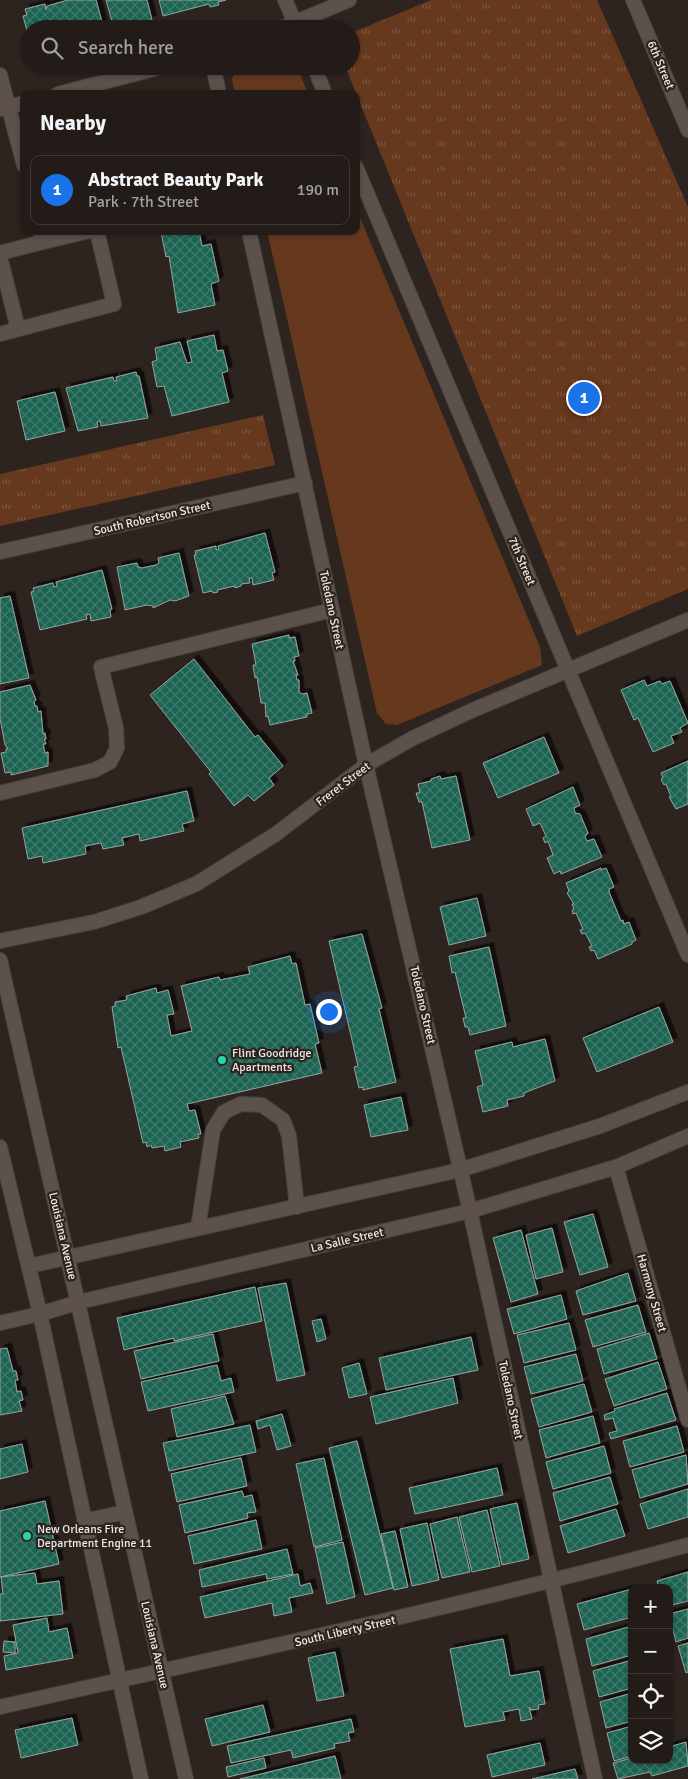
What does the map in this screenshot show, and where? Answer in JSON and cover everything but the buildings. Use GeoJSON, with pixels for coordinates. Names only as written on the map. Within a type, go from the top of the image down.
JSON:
{"type":"FeatureCollection","features":[{"type":"Feature","properties":{"kind":"street"},"geometry":{"type":"LineString","coordinates":[[285,0],[293,20]]}},
{"type":"Feature","properties":{"kind":"street"},"geometry":{"type":"LineString","coordinates":[[308,20],[350,0]]}},
{"type":"Feature","properties":{"kind":"street","name":"6th Street"},"geometry":{"type":"LineString","coordinates":[[634,0],[688,130]]}},
{"type":"Feature","properties":{"kind":"street"},"geometry":{"type":"LineString","coordinates":[[0,74],[5,108],[20,153]]}},
{"type":"Feature","properties":{"kind":"street"},"geometry":{"type":"LineString","coordinates":[[73,90],[131,75]]}},
{"type":"Feature","properties":{"kind":"street"},"geometry":{"type":"LineString","coordinates":[[215,75],[218,90]]}},
{"type":"Feature","properties":{"kind":"street"},"geometry":{"type":"LineString","coordinates":[[318,75],[323,90]]}},
{"type":"Feature","properties":{"kind":"street"},"geometry":{"type":"LineString","coordinates":[[5,108],[20,104]]}},
{"type":"Feature","properties":{"kind":"street","name":"7th Street"},"geometry":{"type":"LineString","coordinates":[[360,176],[568,670],[683,928],[688,954]]}},
{"type":"Feature","properties":{"kind":"street"},"geometry":{"type":"LineString","coordinates":[[0,334],[114,304],[98,235]]}},
{"type":"Feature","properties":{"kind":"street","name":"Toledano Street"},"geometry":{"type":"LineString","coordinates":[[250,235],[366,765],[470,1211],[550,1582],[595,1779]]}},
{"type":"Feature","properties":{"kind":"street"},"geometry":{"type":"LineString","coordinates":[[0,253],[41,236]]}},
{"type":"Feature","properties":{"kind":"street"},"geometry":{"type":"LineString","coordinates":[[0,257],[18,329]]}},
{"type":"Feature","properties":{"kind":"street","name":"South Robertson Street"},"geometry":{"type":"LineString","coordinates":[[0,552],[305,483]]}},
{"type":"Feature","properties":{"kind":"street"},"geometry":{"type":"LineString","coordinates":[[0,793],[95,770],[110,762],[117,748],[116,728],[101,667],[332,610]]}},
{"type":"Feature","properties":{"kind":"street","name":"Freret Street"},"geometry":{"type":"LineString","coordinates":[[0,941],[94,922],[141,907],[196,884],[276,834],[366,765],[422,734],[688,620]]}},
{"type":"Feature","properties":{"kind":"street","name":"Louisiana Avenue"},"geometry":{"type":"LineString","coordinates":[[0,960],[186,1779]]}},
{"type":"Feature","properties":{"kind":"street"},"geometry":{"type":"LineString","coordinates":[[29,1266],[460,1170],[600,1126],[688,1092]]}},
{"type":"Feature","properties":{"kind":"street"},"geometry":{"type":"LineString","coordinates":[[198,1228],[212,1130],[224,1112],[241,1104],[262,1105],[283,1120],[289,1136],[298,1207]]}},
{"type":"Feature","properties":{"kind":"street","name":"La Salle Street"},"geometry":{"type":"LineString","coordinates":[[0,1323],[40,1314],[78,1302],[470,1211],[616,1166],[688,1136]]}},
{"type":"Feature","properties":{"kind":"street"},"geometry":{"type":"LineString","coordinates":[[0,1147],[40,1314],[141,1779]]}},
{"type":"Feature","properties":{"kind":"street","name":"Harmony Street"},"geometry":{"type":"LineString","coordinates":[[616,1166],[688,1420]]}},
{"type":"Feature","properties":{"kind":"street"},"geometry":{"type":"LineString","coordinates":[[84,1521],[125,1512]]}},
{"type":"Feature","properties":{"kind":"street","name":"South Liberty Street"},"geometry":{"type":"LineString","coordinates":[[0,1706],[290,1644],[550,1582],[688,1545]]}},
{"type":"Feature","properties":{"kind":"green space"},"geometry":{"type":"Polygon","coordinates":[[[431,0],[597,0],[688,207],[688,589],[577,636],[360,103],[360,90],[355,90],[349,75],[360,75],[360,29],[431,0]]]}},
{"type":"Feature","properties":{"kind":"green space"},"geometry":{"type":"Polygon","coordinates":[[[233,75],[301,75],[306,90],[234,90],[233,75]]]}},
{"type":"Feature","properties":{"kind":"green space"},"geometry":{"type":"Polygon","coordinates":[[[360,218],[540,647],[542,665],[397,725],[386,724],[377,713],[268,235],[360,235],[360,218]]]}},
{"type":"Feature","properties":{"kind":"green space"},"geometry":{"type":"Polygon","coordinates":[[[263,415],[275,465],[0,526],[0,474],[263,415]]]}},
{"type":"Feature","properties":{"kind":"place","name":"Abstract Beauty Park"},"geometry":{"type":"Point","coordinates":[584,398]}},
{"type":"Feature","properties":{"kind":"place","name":"Flint Goodridge Apartments"},"geometry":{"type":"Point","coordinates":[222,1060]}},
{"type":"Feature","properties":{"kind":"place","name":"New Orleans Fire Department Engine 11"},"geometry":{"type":"Point","coordinates":[27,1536]}}]}
